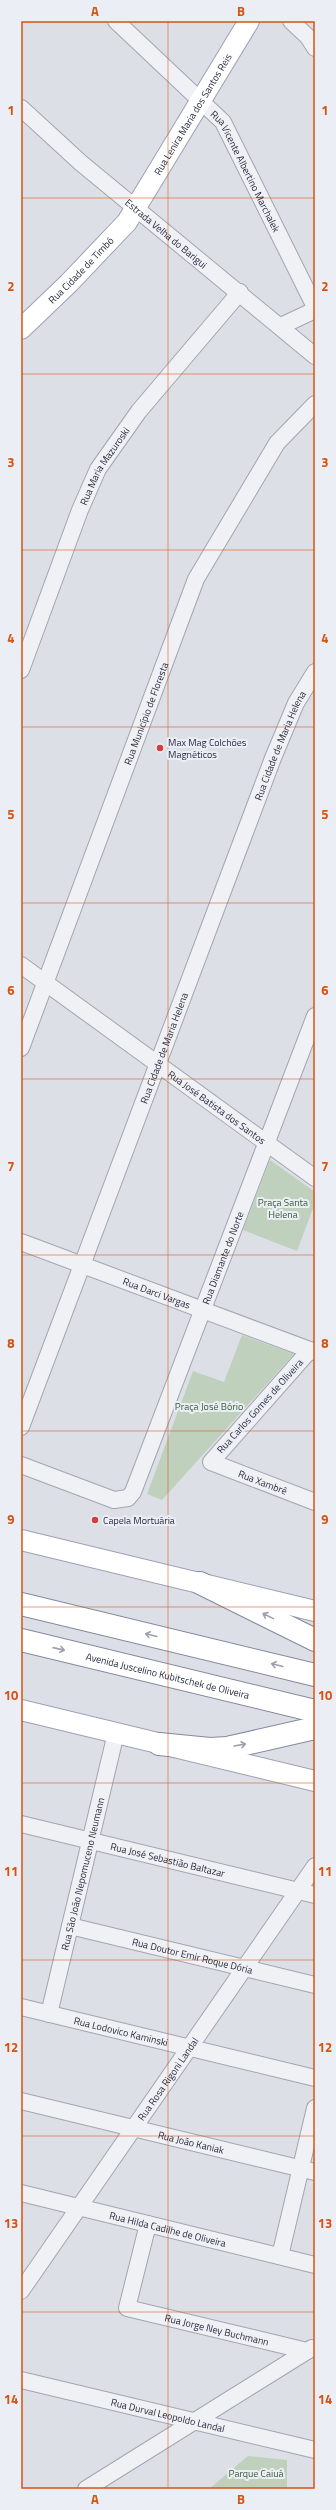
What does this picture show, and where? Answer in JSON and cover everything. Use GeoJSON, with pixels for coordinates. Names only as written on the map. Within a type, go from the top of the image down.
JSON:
{"type":"FeatureCollection","features":[{"type":"Feature","properties":{"kind":"highway"},"geometry":{"type":"LineString","coordinates":[[200,1583],[315,1640]]}},
{"type":"Feature","properties":{"kind":"highway"},"geometry":{"type":"LineString","coordinates":[[21,1604],[315,1674]]}},
{"type":"Feature","properties":{"kind":"highway","name":"Avenida Juscelino Kubitschek de Oliveira"},"geometry":{"type":"LineString","coordinates":[[21,1640],[315,1711]]}},
{"type":"Feature","properties":{"kind":"highway"},"geometry":{"type":"LineString","coordinates":[[160,1744],[210,1749],[227,1748],[315,1728]]}},
{"type":"Feature","properties":{"kind":"main road","name":"Rua Lenira Maria dos Santos Reis"},"geometry":{"type":"LineString","coordinates":[[137,208],[249,21]]}},
{"type":"Feature","properties":{"kind":"main road","name":"Rua Cidade de Timbó"},"geometry":{"type":"LineString","coordinates":[[21,329],[99,252],[137,208]]}},
{"type":"Feature","properties":{"kind":"main road"},"geometry":{"type":"LineString","coordinates":[[21,1540],[315,1611]]}},
{"type":"Feature","properties":{"kind":"main road"},"geometry":{"type":"LineString","coordinates":[[21,1710],[315,1781]]}},
{"type":"Feature","properties":{"kind":"street","name":"Rua Vicente Albertino Marchalek"},"geometry":{"type":"LineString","coordinates":[[116,21],[202,100],[223,122],[230,133],[315,306]]}},
{"type":"Feature","properties":{"kind":"street"},"geometry":{"type":"LineString","coordinates":[[291,21],[308,37],[315,48]]}},
{"type":"Feature","properties":{"kind":"street","name":"Estrada Velha do Barigui"},"geometry":{"type":"LineString","coordinates":[[21,108],[61,147],[240,292],[315,356]]}},
{"type":"Feature","properties":{"kind":"street","name":"Rua Maria Mazuroski"},"geometry":{"type":"LineString","coordinates":[[21,670],[80,510],[98,468],[139,411],[240,292]]}},
{"type":"Feature","properties":{"kind":"street"},"geometry":{"type":"LineString","coordinates":[[281,326],[315,310]]}},
{"type":"Feature","properties":{"kind":"street","name":"Rua Município de Floresta"},"geometry":{"type":"LineString","coordinates":[[21,1048],[196,579],[277,443],[315,404]]}},
{"type":"Feature","properties":{"kind":"street","name":"Rua Cidade de Maria Helena"},"geometry":{"type":"LineString","coordinates":[[21,1427],[285,727],[296,703],[315,672]]}},
{"type":"Feature","properties":{"kind":"street","name":"Rua José Batista dos Santos"},"geometry":{"type":"LineString","coordinates":[[21,965],[315,1178]]}},
{"type":"Feature","properties":{"kind":"street","name":"Rua Diamante do Norte"},"geometry":{"type":"LineString","coordinates":[[21,1465],[114,1500],[128,1498],[137,1486],[315,1016]]}},
{"type":"Feature","properties":{"kind":"street","name":"Rua Darci Vargas"},"geometry":{"type":"LineString","coordinates":[[21,1242],[312,1351]]}},
{"type":"Feature","properties":{"kind":"street","name":"Rua Carlos Gomes de Oliveira"},"geometry":{"type":"LineString","coordinates":[[210,1462],[312,1351]]}},
{"type":"Feature","properties":{"kind":"street","name":"Rua Xambrê"},"geometry":{"type":"LineString","coordinates":[[210,1462],[315,1502]]}},
{"type":"Feature","properties":{"kind":"street","name":"Rua São João Nepomuceno Neumann"},"geometry":{"type":"LineString","coordinates":[[49,2014],[116,1733]]}},
{"type":"Feature","properties":{"kind":"street","name":"Rua José Sebastião Baltazar"},"geometry":{"type":"LineString","coordinates":[[21,1824],[315,1895]]}},
{"type":"Feature","properties":{"kind":"street","name":"Rua Rosa Rigoni Landal"},"geometry":{"type":"LineString","coordinates":[[23,2285],[79,2207],[315,1866]]}},
{"type":"Feature","properties":{"kind":"street","name":"Rua Doutor Emir Roque Dória"},"geometry":{"type":"LineString","coordinates":[[70,1926],[315,1985]]}},
{"type":"Feature","properties":{"kind":"street","name":"Rua Lodovico Kaminski"},"geometry":{"type":"LineString","coordinates":[[21,2007],[315,2078]]}},
{"type":"Feature","properties":{"kind":"street","name":"Rua João Kaniak"},"geometry":{"type":"LineString","coordinates":[[21,2101],[308,2170]]}},
{"type":"Feature","properties":{"kind":"street"},"geometry":{"type":"LineString","coordinates":[[280,2256],[308,2170],[315,2108]]}},
{"type":"Feature","properties":{"kind":"street","name":"Rua Hilda Cadilhe de Oliveira"},"geometry":{"type":"LineString","coordinates":[[21,2193],[315,2265]]}},
{"type":"Feature","properties":{"kind":"street","name":"Rua Jorge Ney Buchmann"},"geometry":{"type":"LineString","coordinates":[[148,2224],[127,2308],[311,2349]]}},
{"type":"Feature","properties":{"kind":"street"},"geometry":{"type":"LineString","coordinates":[[86,2489],[311,2349]]}},
{"type":"Feature","properties":{"kind":"street","name":"Rua Durval Leopoldo Landal"},"geometry":{"type":"LineString","coordinates":[[21,2380],[315,2450]]}},
{"type":"Feature","properties":{"kind":"green space","name":"Praça Santa Helena"},"geometry":{"type":"Polygon","coordinates":[[[270,1160],[315,1192],[315,1203],[297,1251],[243,1230],[270,1160]]]}},
{"type":"Feature","properties":{"kind":"green space","name":"Praça José Bório"},"geometry":{"type":"Polygon","coordinates":[[[242,1335],[294,1354],[162,1500],[147,1494],[193,1371],[224,1382],[242,1335]]]}},
{"type":"Feature","properties":{"kind":"green space","name":"Parque Caiuá"},"geometry":{"type":"Polygon","coordinates":[[[248,2456],[287,2460],[287,2489],[209,2489],[248,2456]]]}},
{"type":"Feature","properties":{"kind":"place","name":"Max Mag Colchões Magnéticos"},"geometry":{"type":"Point","coordinates":[160,748]}},
{"type":"Feature","properties":{"kind":"place","name":"Capela Mortuária"},"geometry":{"type":"Point","coordinates":[95,1520]}}]}
